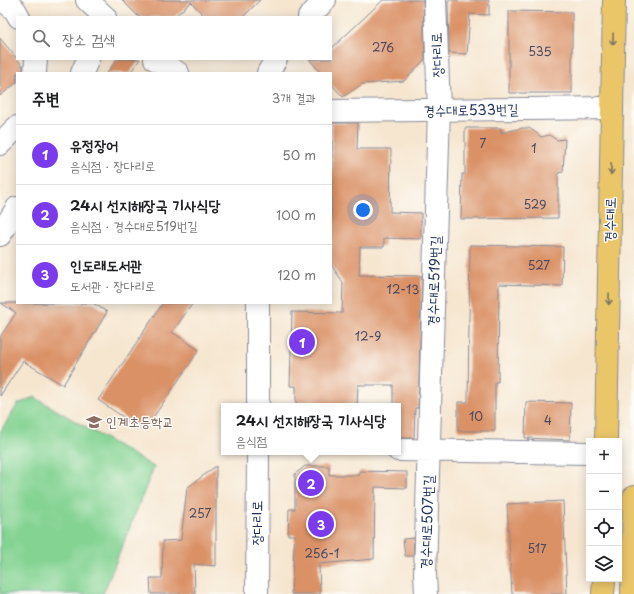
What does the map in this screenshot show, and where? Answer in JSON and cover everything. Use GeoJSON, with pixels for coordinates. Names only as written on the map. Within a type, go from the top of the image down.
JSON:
{"type":"FeatureCollection","features":[{"type":"Feature","properties":{"kind":"main road","name":"경수대로"},"geometry":{"type":"LineString","coordinates":[[606,438],[614,0]]}},
{"type":"Feature","properties":{"kind":"main road"},"geometry":{"type":"LineString","coordinates":[[632,594],[634,497]]}},
{"type":"Feature","properties":{"kind":"main road"},"geometry":{"type":"LineString","coordinates":[[603,594],[604,582]]}},
{"type":"Feature","properties":{"kind":"street"},"geometry":{"type":"LineString","coordinates":[[3,0],[15,10],[18,16]]}},
{"type":"Feature","properties":{"kind":"street"},"geometry":{"type":"LineString","coordinates":[[87,0],[104,16]]}},
{"type":"Feature","properties":{"kind":"street"},"geometry":{"type":"LineString","coordinates":[[310,16],[325,0]]}},
{"type":"Feature","properties":{"kind":"street","name":"장다리로"},"geometry":{"type":"LineString","coordinates":[[435,0],[439,110]]}},
{"type":"Feature","properties":{"kind":"street"},"geometry":{"type":"LineString","coordinates":[[35,72],[36,60]]}},
{"type":"Feature","properties":{"kind":"street"},"geometry":{"type":"LineString","coordinates":[[82,72],[88,60]]}},
{"type":"Feature","properties":{"kind":"street"},"geometry":{"type":"LineString","coordinates":[[157,60],[176,72]]}},
{"type":"Feature","properties":{"kind":"street"},"geometry":{"type":"LineString","coordinates":[[269,72],[275,60]]}},
{"type":"Feature","properties":{"kind":"street","name":"경수대로533번길"},"geometry":{"type":"LineString","coordinates":[[332,111],[612,108]]}},
{"type":"Feature","properties":{"kind":"street","name":"경수대로519번길"},"geometry":{"type":"LineString","coordinates":[[429,451],[439,110]]}},
{"type":"Feature","properties":{"kind":"street"},"geometry":{"type":"LineString","coordinates":[[0,144],[16,128]]}},
{"type":"Feature","properties":{"kind":"street"},"geometry":{"type":"LineString","coordinates":[[0,235],[16,210]]}},
{"type":"Feature","properties":{"kind":"street"},"geometry":{"type":"LineString","coordinates":[[258,304],[258,403]]}},
{"type":"Feature","properties":{"kind":"street"},"geometry":{"type":"LineString","coordinates":[[401,450],[586,453]]}},
{"type":"Feature","properties":{"kind":"street","name":"경수대로507번길"},"geometry":{"type":"LineString","coordinates":[[426,594],[425,574],[429,451]]}},
{"type":"Feature","properties":{"kind":"street","name":"장다리로"},"geometry":{"type":"LineString","coordinates":[[257,594],[258,455]]}},
{"type":"Feature","properties":{"kind":"green space"},"geometry":{"type":"Polygon","coordinates":[[[34,397],[154,467],[103,594],[0,594],[0,432],[18,404],[34,397]]]}},
{"type":"Feature","properties":{"kind":"building"},"geometry":{"type":"Polygon","coordinates":[[[122,0],[260,0],[244,16],[204,16],[191,2],[175,16],[138,16],[122,0]]]}},
{"type":"Feature","properties":{"kind":"building"},"geometry":{"type":"Polygon","coordinates":[[[383,0],[423,0],[425,59],[404,81],[362,84],[343,97],[333,86],[332,87],[332,72],[320,72],[310,60],[332,60],[332,48],[383,0]]]}},
{"type":"Feature","properties":{"kind":"building"},"geometry":{"type":"Polygon","coordinates":[[[448,0],[489,0],[489,15],[470,14],[467,54],[449,53],[448,0]]]}},
{"type":"Feature","properties":{"kind":"building"},"geometry":{"type":"Polygon","coordinates":[[[509,11],[572,12],[572,93],[509,93],[509,11]]]}},
{"type":"Feature","properties":{"kind":"building"},"geometry":{"type":"Polygon","coordinates":[[[0,38],[16,57],[16,60],[18,60],[23,66],[23,72],[16,72],[16,83],[0,96],[0,38]]]}},
{"type":"Feature","properties":{"kind":"building"},"geometry":{"type":"Polygon","coordinates":[[[116,60],[139,60],[131,72],[108,72],[116,60]]]}},
{"type":"Feature","properties":{"kind":"building"},"geometry":{"type":"Polygon","coordinates":[[[332,123],[358,123],[357,149],[391,149],[390,212],[421,213],[421,239],[384,238],[384,247],[360,247],[359,275],[422,276],[418,408],[415,408],[414,438],[401,438],[401,403],[393,403],[393,385],[358,385],[357,403],[296,403],[296,386],[290,386],[292,312],[342,313],[343,282],[332,266],[332,123]]]}},
{"type":"Feature","properties":{"kind":"building"},"geometry":{"type":"Polygon","coordinates":[[[465,128],[501,128],[501,133],[522,128],[529,128],[541,137],[549,135],[557,140],[565,139],[563,172],[558,173],[558,218],[461,219],[462,174],[465,174],[465,128]]]}},
{"type":"Feature","properties":{"kind":"building"},"geometry":{"type":"Polygon","coordinates":[[[470,245],[563,247],[562,286],[499,284],[498,382],[495,382],[495,431],[458,431],[458,402],[468,402],[470,245]]]}},
{"type":"Feature","properties":{"kind":"building"},"geometry":{"type":"Polygon","coordinates":[[[1,303],[95,304],[107,312],[63,385],[23,361],[0,396],[0,337],[16,313],[1,303]]]}},
{"type":"Feature","properties":{"kind":"building"},"geometry":{"type":"Polygon","coordinates":[[[162,304],[192,304],[172,332],[199,350],[144,431],[98,400],[162,304]]]}},
{"type":"Feature","properties":{"kind":"building"},"geometry":{"type":"Polygon","coordinates":[[[526,402],[571,403],[570,440],[525,438],[526,402]]]}},
{"type":"Feature","properties":{"kind":"building"},"geometry":{"type":"Polygon","coordinates":[[[216,466],[216,566],[194,564],[195,594],[151,594],[150,578],[162,578],[163,541],[181,540],[187,488],[216,466]]]}},
{"type":"Feature","properties":{"kind":"building"},"geometry":{"type":"Polygon","coordinates":[[[305,466],[329,466],[329,475],[359,475],[359,471],[407,472],[407,488],[375,487],[374,559],[319,564],[320,594],[291,594],[295,535],[288,535],[289,509],[295,509],[295,474],[305,466]]]}},
{"type":"Feature","properties":{"kind":"building"},"geometry":{"type":"Polygon","coordinates":[[[563,501],[567,594],[512,594],[507,504],[563,501]]]}},
{"type":"Feature","properties":{"kind":"building"},"geometry":{"type":"Polygon","coordinates":[[[414,538],[413,556],[405,556],[403,539],[414,538]]]}},
{"type":"Feature","properties":{"kind":"place","name":"유정장어"},"geometry":{"type":"Point","coordinates":[302,342]}},
{"type":"Feature","properties":{"kind":"place","name":"인계초등학교"},"geometry":{"type":"Point","coordinates":[94,422]}},
{"type":"Feature","properties":{"kind":"place","name":"24시 선지해장국 기사식당"},"geometry":{"type":"Point","coordinates":[311,483]}},
{"type":"Feature","properties":{"kind":"place","name":"인도래도서관"},"geometry":{"type":"Point","coordinates":[321,524]}}]}
